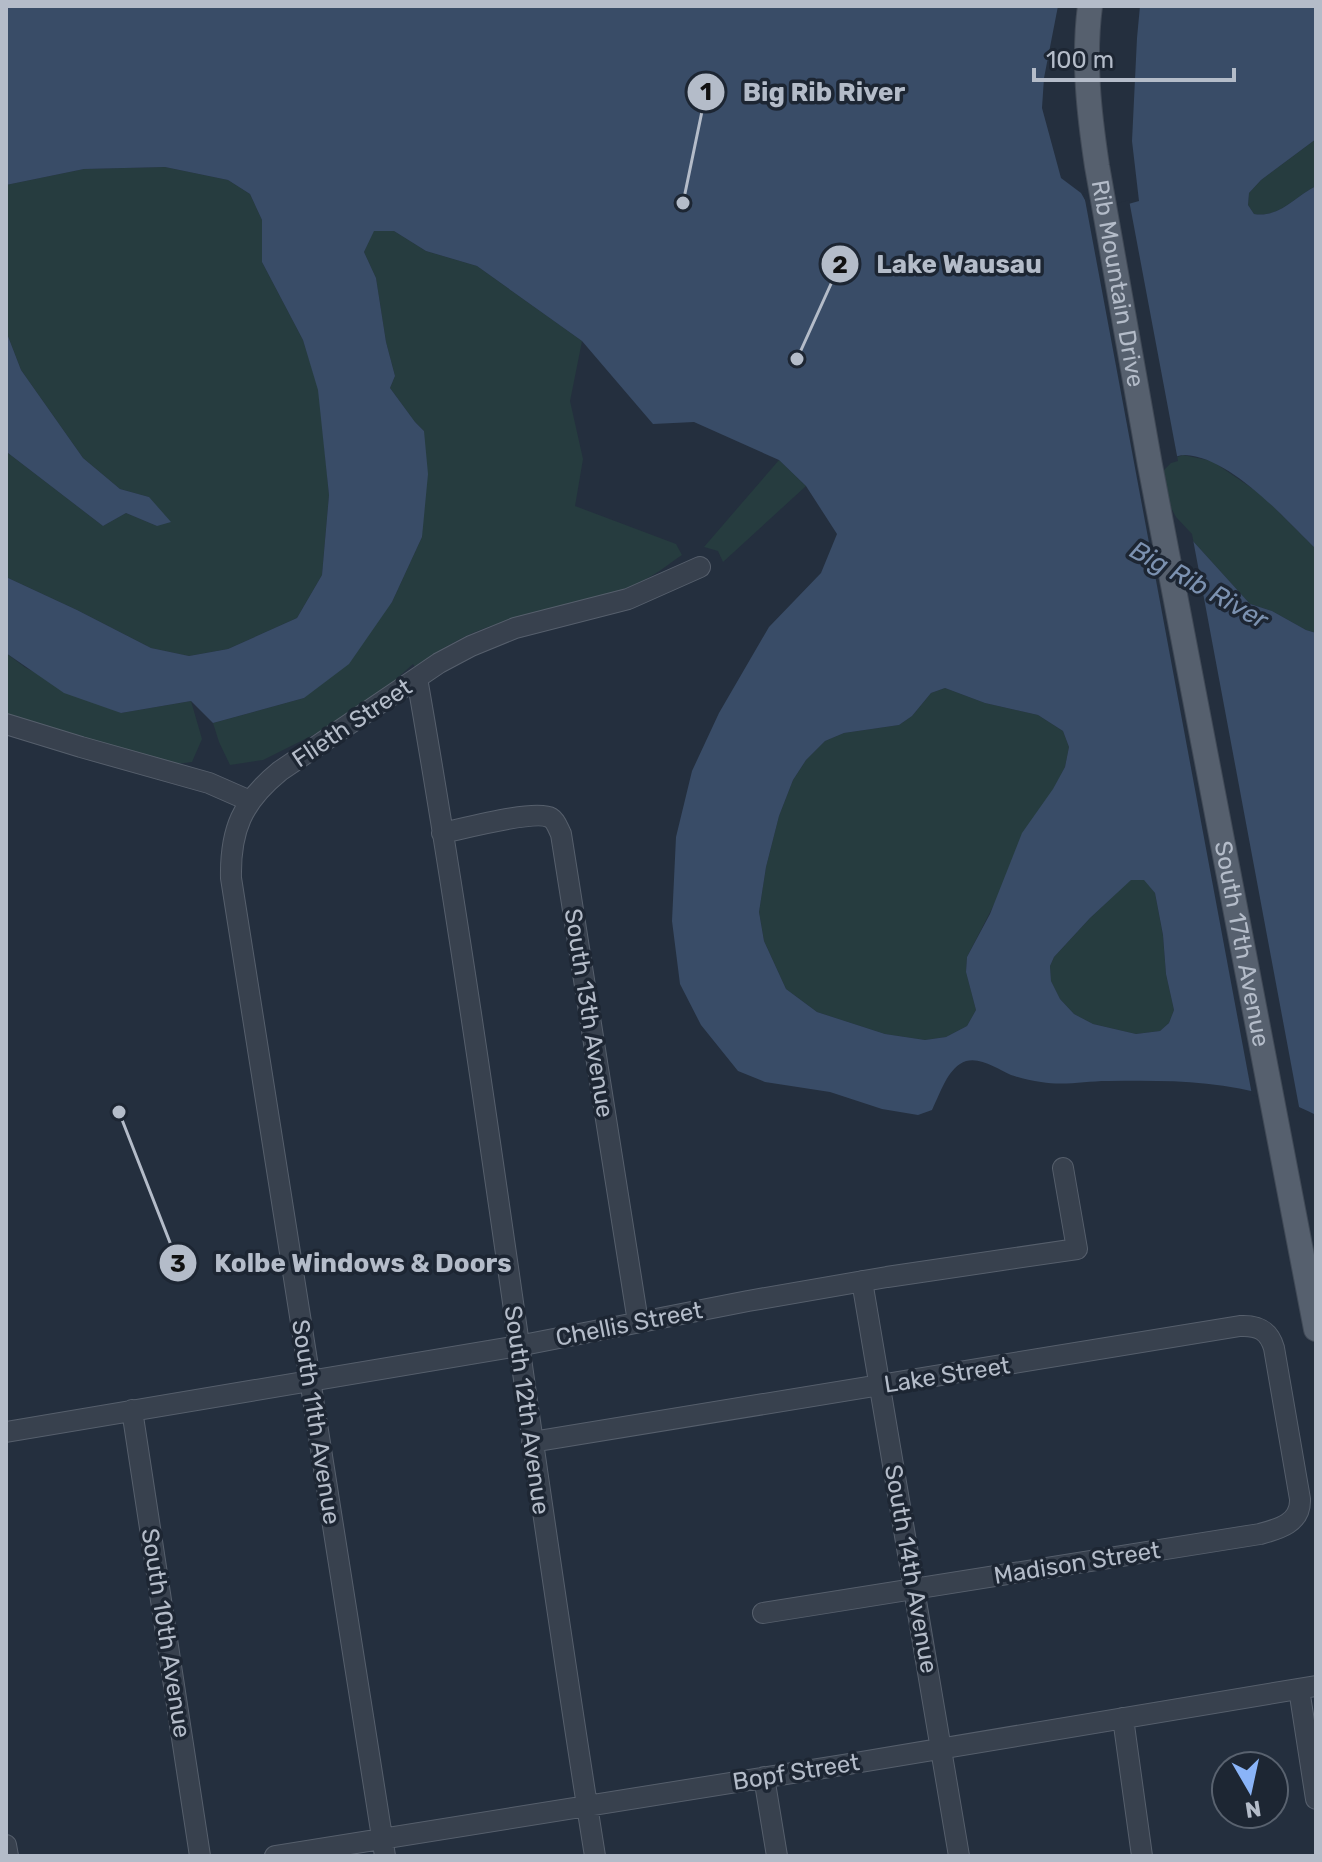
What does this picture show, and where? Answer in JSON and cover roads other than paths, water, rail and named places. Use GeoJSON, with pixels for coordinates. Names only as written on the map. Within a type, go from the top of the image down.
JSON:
{"type":"FeatureCollection","features":[{"type":"Feature","properties":{"kind":"main road","name":"Rib Mountain Drive"},"geometry":{"type":"LineString","coordinates":[[1090,6],[1086,47],[1090,124],[1168,559]]}},
{"type":"Feature","properties":{"kind":"main road","name":"South 17th Avenue"},"geometry":{"type":"LineString","coordinates":[[1168,559],[1316,1329]]}},
{"type":"Feature","properties":{"kind":"street","name":"Flieth Street"},"geometry":{"type":"LineString","coordinates":[[250,801],[280,771],[460,651],[515,628],[628,599],[700,567]]}},
{"type":"Feature","properties":{"kind":"street","name":"South 12th Avenue"},"geometry":{"type":"LineString","coordinates":[[417,678],[595,1856]]}},
{"type":"Feature","properties":{"kind":"street"},"geometry":{"type":"LineString","coordinates":[[6,724],[209,783],[250,801]]}},
{"type":"Feature","properties":{"kind":"street","name":"South 11th Avenue"},"geometry":{"type":"LineString","coordinates":[[250,801],[236,829],[230,857],[231,878],[383,1847]]}},
{"type":"Feature","properties":{"kind":"street","name":"South 13th Avenue"},"geometry":{"type":"LineString","coordinates":[[442,833],[532,815],[553,819],[561,834],[638,1322]]}},
{"type":"Feature","properties":{"kind":"street","name":"Chellis Street"},"geometry":{"type":"LineString","coordinates":[[6,1432],[518,1346],[862,1281],[1077,1249],[1063,1168]]}},
{"type":"Feature","properties":{"kind":"street","name":"South 14th Avenue"},"geometry":{"type":"LineString","coordinates":[[862,1281],[959,1856]]}},
{"type":"Feature","properties":{"kind":"street","name":"Lake Street"},"geometry":{"type":"LineString","coordinates":[[532,1442],[1252,1326],[1267,1333],[1273,1344],[1287,1426]]}},
{"type":"Feature","properties":{"kind":"street","name":"South 10th Avenue"},"geometry":{"type":"LineString","coordinates":[[132,1410],[200,1856]]}},
{"type":"Feature","properties":{"kind":"street","name":"Madison Street"},"geometry":{"type":"LineString","coordinates":[[763,1613],[1260,1534],[1282,1527],[1296,1516],[1300,1507],[1287,1426]]}},
{"type":"Feature","properties":{"kind":"street"},"geometry":{"type":"LineString","coordinates":[[1307,1688],[1316,1799]]}},
{"type":"Feature","properties":{"kind":"street","name":"Bopf Street"},"geometry":{"type":"LineString","coordinates":[[275,1856],[383,1847],[587,1806],[1307,1688]]}},
{"type":"Feature","properties":{"kind":"street"},"geometry":{"type":"LineString","coordinates":[[1123,1718],[1142,1856]]}},
{"type":"Feature","properties":{"kind":"street"},"geometry":{"type":"LineString","coordinates":[[764,1777],[777,1856]]}},
{"type":"Feature","properties":{"kind":"street"},"geometry":{"type":"LineString","coordinates":[[6,1845],[8,1856]]}},
{"type":"Feature","properties":{"kind":"water"},"geometry":{"type":"Polygon","coordinates":[[[6,6],[1058,6],[1044,78],[1042,108],[1061,178],[1081,193],[1093,214],[1139,201],[1132,141],[1140,6],[1316,6],[1316,139],[1261,180],[1249,193],[1248,205],[1254,214],[1272,213],[1316,186],[1316,549],[1256,492],[1221,466],[1203,458],[1181,455],[1159,470],[1173,519],[1250,604],[1272,611],[1316,633],[1316,1115],[1262,1093],[1240,1088],[1152,1081],[1050,1083],[1011,1075],[973,1060],[955,1068],[932,1110],[918,1115],[882,1109],[830,1092],[765,1082],[738,1071],[701,1025],[680,984],[672,921],[676,837],[692,771],[719,713],[769,627],[821,573],[837,534],[806,486],[779,460],[694,422],[653,424],[582,341],[477,266],[426,251],[394,231],[374,231],[364,252],[376,278],[395,376],[390,388],[424,431],[428,474],[422,537],[392,602],[349,664],[304,698],[213,723],[191,701],[121,713],[64,693],[6,653],[6,577],[151,648],[189,656],[228,649],[297,618],[322,575],[329,495],[318,390],[303,340],[262,262],[262,220],[250,194],[228,180],[165,167],[84,169],[6,185],[6,6]],[[945,688],[931,693],[912,716],[899,725],[844,733],[825,741],[806,760],[793,780],[779,816],[759,912],[764,941],[786,989],[817,1012],[885,1034],[925,1040],[946,1037],[967,1026],[976,1010],[966,972],[967,957],[990,914],[1022,833],[1065,767],[1069,747],[1063,731],[1038,715],[985,703],[945,688]],[[1131,880],[1090,918],[1054,957],[1050,966],[1051,981],[1060,999],[1074,1014],[1093,1024],[1136,1034],[1160,1031],[1169,1023],[1174,1010],[1155,893],[1144,880],[1131,880]]]}},
{"type":"Feature","properties":{"kind":"water"},"geometry":{"type":"Polygon","coordinates":[[[6,331],[21,370],[83,458],[120,489],[149,497],[171,522],[157,526],[126,513],[103,526],[8,453],[6,331]]]}},
{"type":"Feature","properties":{"kind":"place","name":"Big Rib River"},"geometry":{"type":"Point","coordinates":[683,203]}},
{"type":"Feature","properties":{"kind":"place","name":"Lake Wausau"},"geometry":{"type":"Point","coordinates":[797,359]}},
{"type":"Feature","properties":{"kind":"place","name":"Kolbe Windows & Doors"},"geometry":{"type":"Point","coordinates":[119,1112]}}]}
